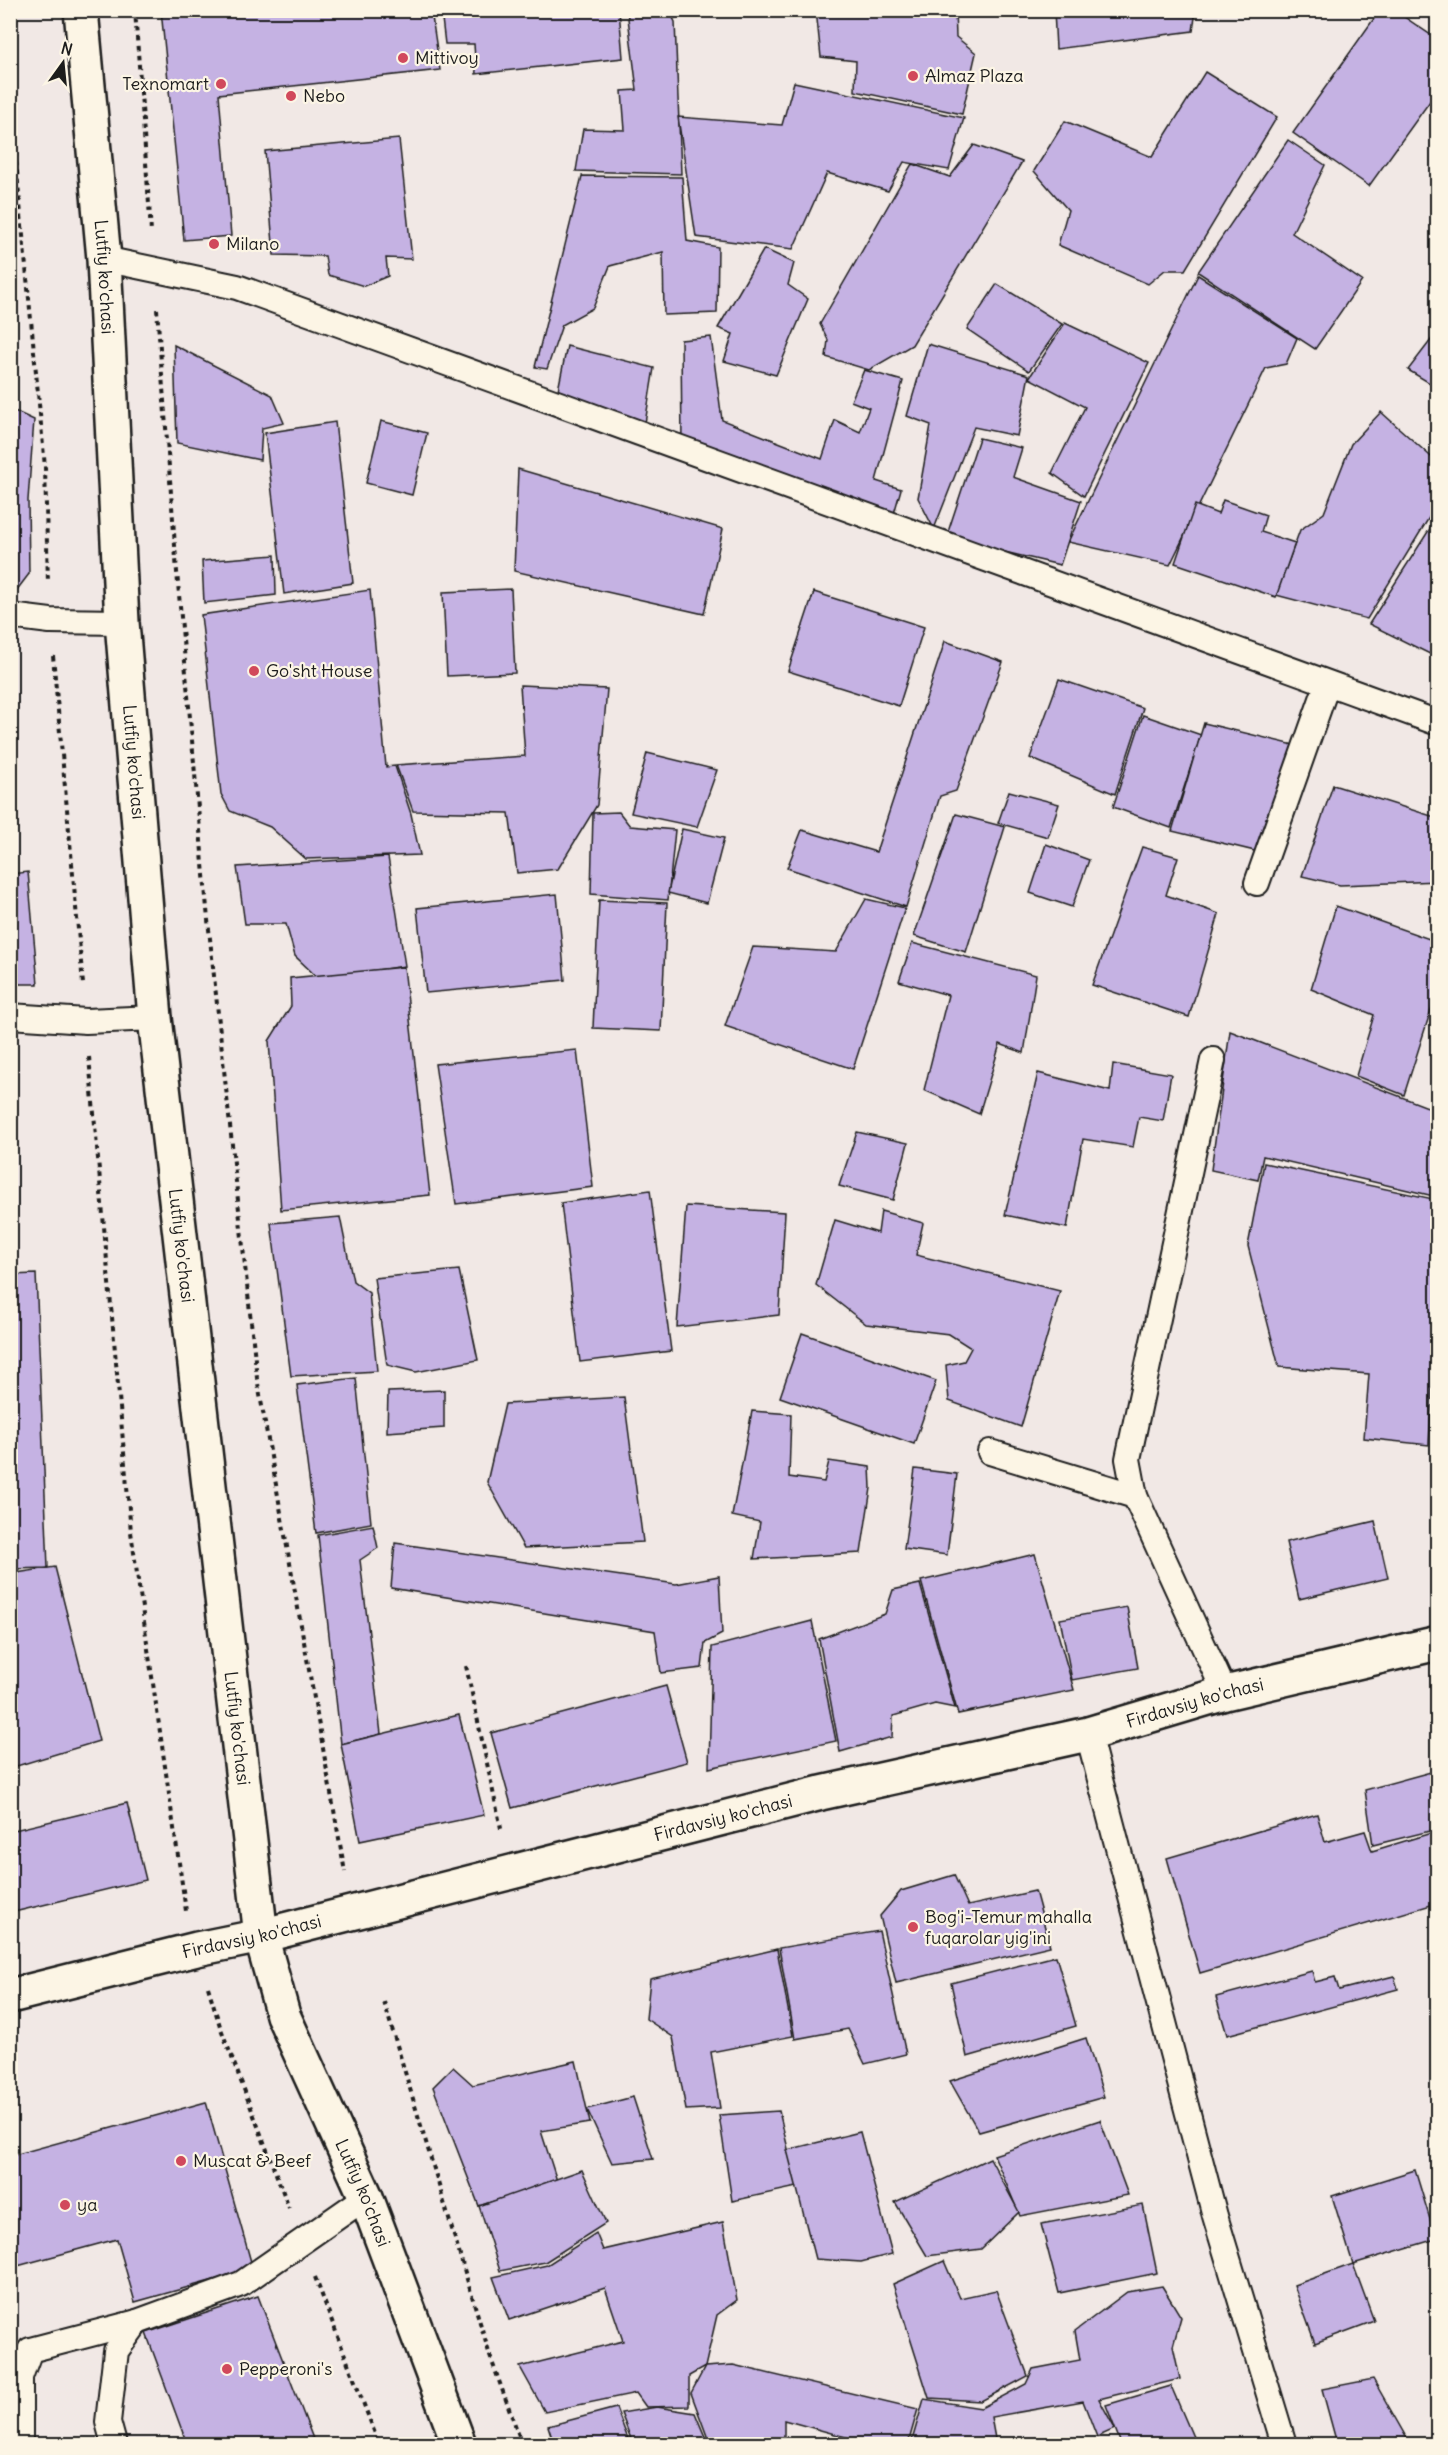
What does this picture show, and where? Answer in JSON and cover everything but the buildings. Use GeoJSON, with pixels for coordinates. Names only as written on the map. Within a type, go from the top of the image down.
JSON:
{"type":"FeatureCollection","features":[{"type":"Feature","properties":{"kind":"main road","name":"Lutfiy ko'chasi"},"geometry":{"type":"LineString","coordinates":[[81,10],[104,258],[122,622],[155,1018],[261,1936],[284,2015],[366,2197],[459,2445]]}},
{"type":"Feature","properties":{"kind":"main road","name":"Firdavsiy ko'chasi"},"geometry":{"type":"LineString","coordinates":[[10,1996],[197,1949],[261,1936],[821,1792],[1088,1734],[1225,1693],[1437,1643]]}},
{"type":"Feature","properties":{"kind":"lane"},"geometry":{"type":"LineString","coordinates":[[104,258],[237,287],[1327,685],[1437,723]]}},
{"type":"Feature","properties":{"kind":"lane"},"geometry":{"type":"LineString","coordinates":[[10,616],[50,621],[122,622]]}},
{"type":"Feature","properties":{"kind":"lane"},"geometry":{"type":"LineString","coordinates":[[1257,883],[1327,685]]}},
{"type":"Feature","properties":{"kind":"lane"},"geometry":{"type":"LineString","coordinates":[[10,1016],[86,1021],[155,1018]]}},
{"type":"Feature","properties":{"kind":"lane"},"geometry":{"type":"LineString","coordinates":[[1214,1060],[1128,1459],[1135,1496],[1225,1693]]}},
{"type":"Feature","properties":{"kind":"lane"},"geometry":{"type":"LineString","coordinates":[[990,1452],[1135,1496]]}},
{"type":"Feature","properties":{"kind":"lane"},"geometry":{"type":"LineString","coordinates":[[1088,1734],[1215,2216],[1284,2445]]}},
{"type":"Feature","properties":{"kind":"lane"},"geometry":{"type":"LineString","coordinates":[[20,2445],[20,2377],[30,2350],[137,2322],[241,2284],[366,2197]]}},
{"type":"Feature","properties":{"kind":"lane"},"geometry":{"type":"LineString","coordinates":[[114,2445],[108,2422],[116,2351],[137,2322]]}},
{"type":"Feature","properties":{"kind":"path"},"geometry":{"type":"LineString","coordinates":[[135,10],[177,572],[208,920],[257,1378],[345,1874],[356,1872]]}},
{"type":"Feature","properties":{"kind":"path"},"geometry":{"type":"LineString","coordinates":[[10,99],[45,467],[50,621],[131,1532],[186,1914],[220,2025]]}},
{"type":"Feature","properties":{"kind":"path"},"geometry":{"type":"LineString","coordinates":[[466,1666],[510,1872]]}},
{"type":"Feature","properties":{"kind":"path"},"geometry":{"type":"LineString","coordinates":[[384,2002],[490,2356],[522,2445]]}},
{"type":"Feature","properties":{"kind":"place","name":"Mittivoy"},"geometry":{"type":"Point","coordinates":[403,58]}},
{"type":"Feature","properties":{"kind":"place","name":"Almaz Plaza"},"geometry":{"type":"Point","coordinates":[913,76]}},
{"type":"Feature","properties":{"kind":"place","name":"Texnomart"},"geometry":{"type":"Point","coordinates":[221,84]}},
{"type":"Feature","properties":{"kind":"place","name":"Nebo"},"geometry":{"type":"Point","coordinates":[291,96]}},
{"type":"Feature","properties":{"kind":"place","name":"Milano"},"geometry":{"type":"Point","coordinates":[214,244]}},
{"type":"Feature","properties":{"kind":"place","name":"Go'sht House"},"geometry":{"type":"Point","coordinates":[254,671]}},
{"type":"Feature","properties":{"kind":"place","name":"Bog'i-Temur mahalla fuqarolar yig'ini"},"geometry":{"type":"Point","coordinates":[913,1927]}},
{"type":"Feature","properties":{"kind":"place","name":"Muscat & Beef"},"geometry":{"type":"Point","coordinates":[181,2161]}},
{"type":"Feature","properties":{"kind":"place","name":"ya"},"geometry":{"type":"Point","coordinates":[65,2205]}},
{"type":"Feature","properties":{"kind":"place","name":"Pepperoni's"},"geometry":{"type":"Point","coordinates":[227,2369]}}]}
